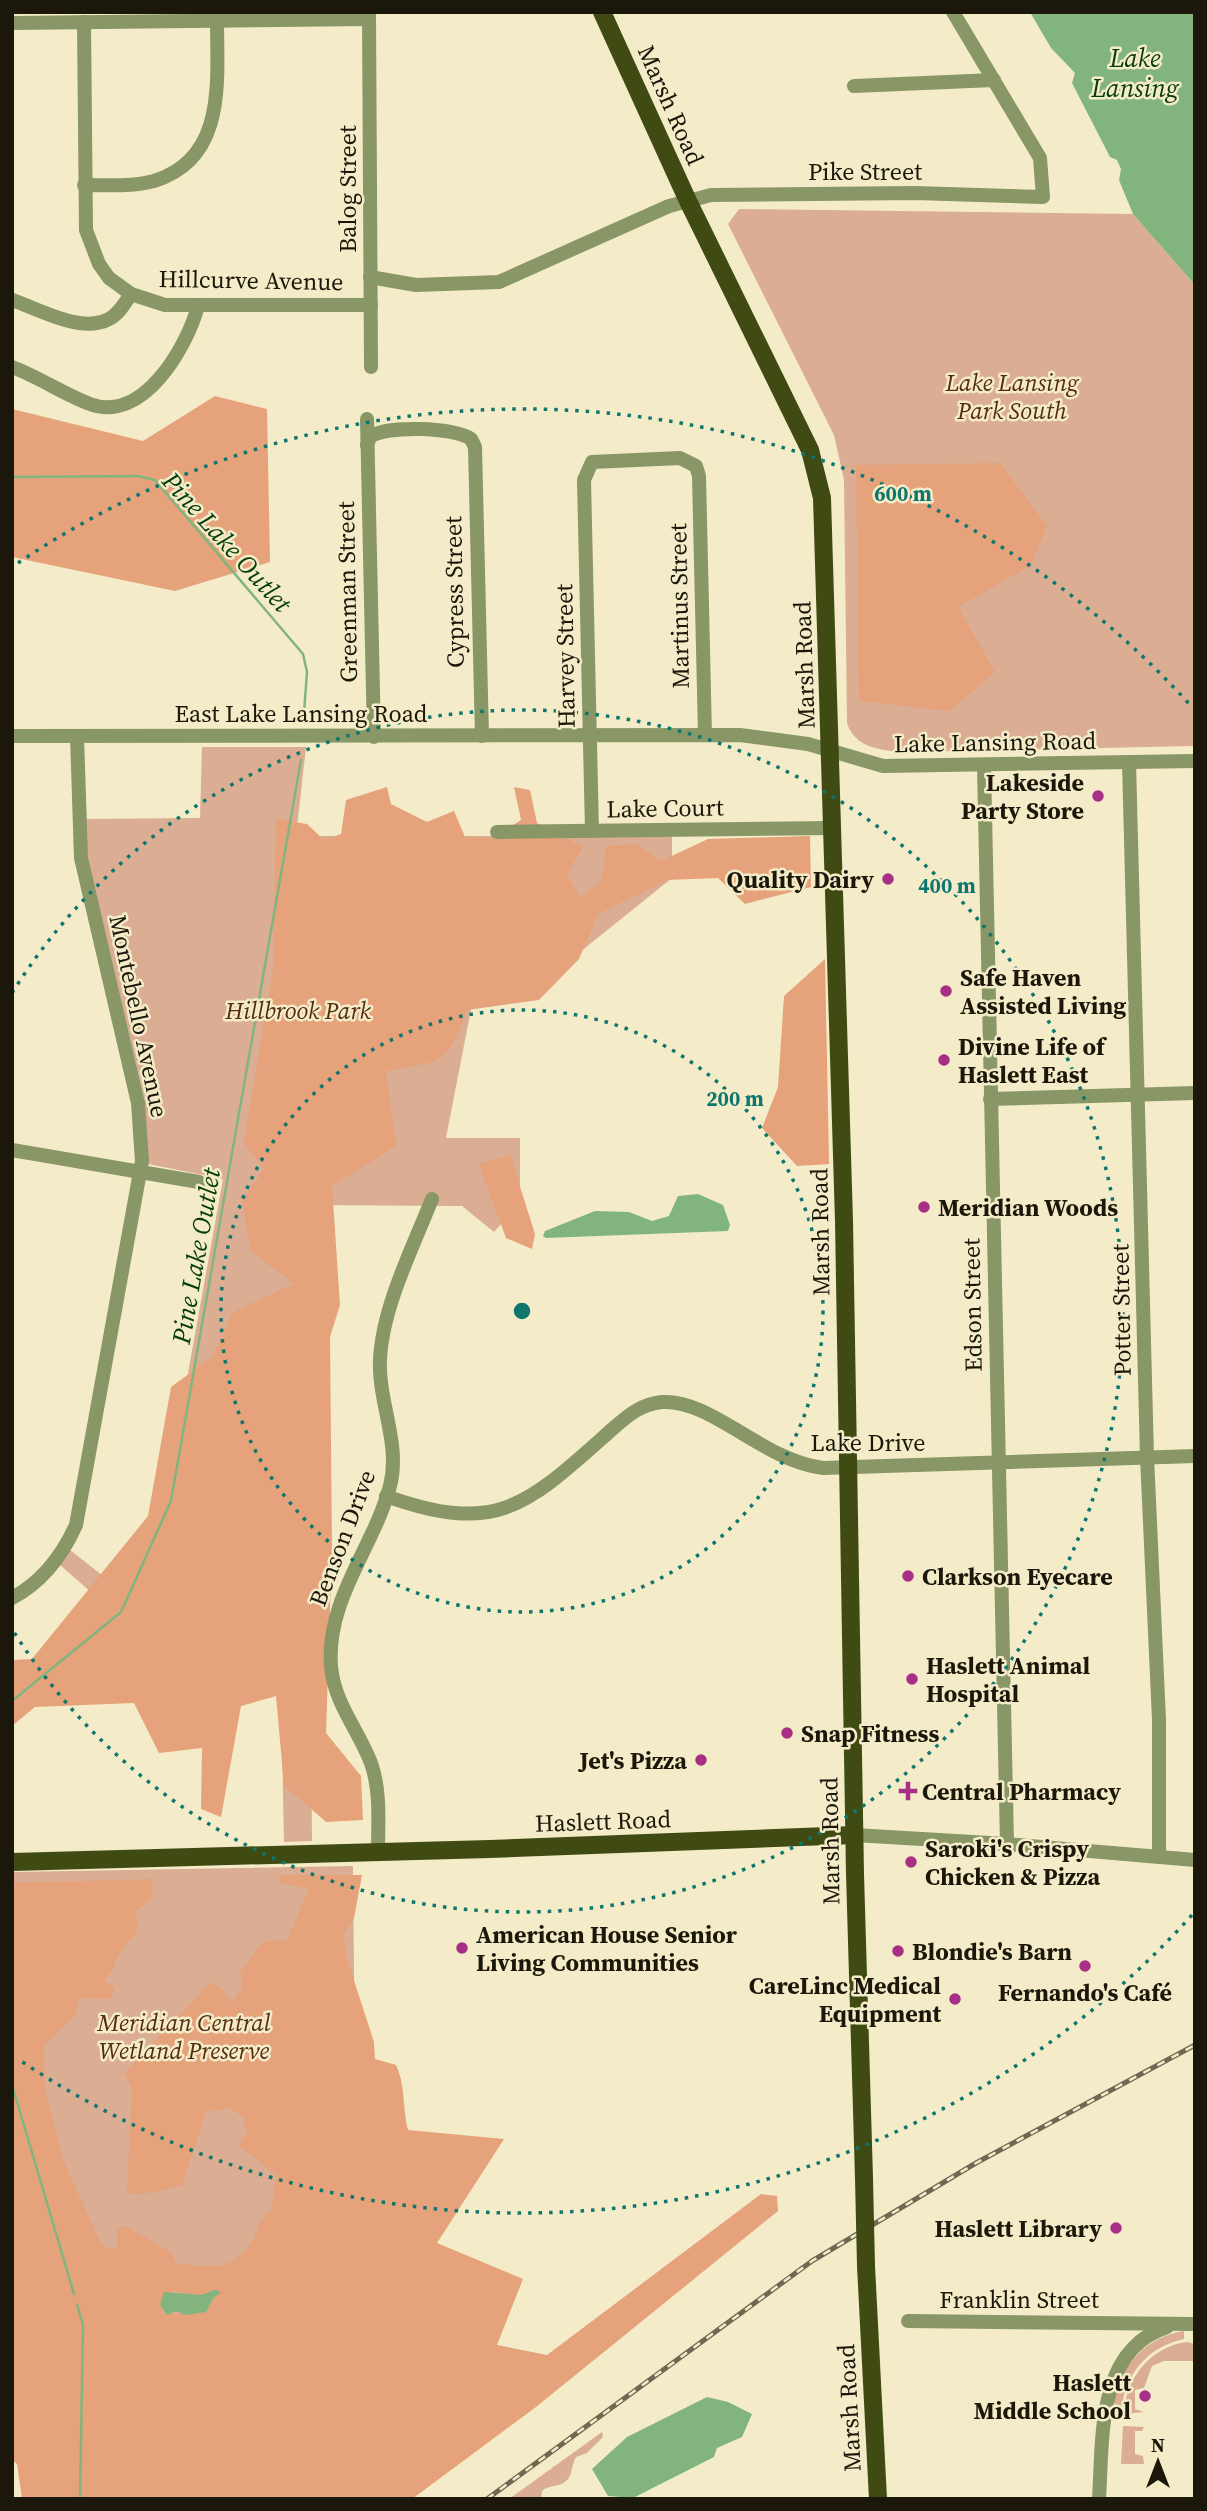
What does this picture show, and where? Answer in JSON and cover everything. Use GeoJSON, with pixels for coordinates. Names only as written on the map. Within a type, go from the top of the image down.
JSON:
{"type":"FeatureCollection","features":[{"type":"Feature","properties":{"kind":"main road","name":"Marsh Road"},"geometry":{"type":"LineString","coordinates":[[602,12],[688,201],[810,450],[818,474],[823,510],[850,1468],[854,1835],[866,2266],[878,2499]]}},
{"type":"Feature","properties":{"kind":"main road","name":"Haslett Road"},"geometry":{"type":"LineString","coordinates":[[12,1861],[379,1853],[854,1835]]}},
{"type":"Feature","properties":{"kind":"street"},"geometry":{"type":"LineString","coordinates":[[855,86],[994,80],[953,12]]}},
{"type":"Feature","properties":{"kind":"street"},"geometry":{"type":"LineString","coordinates":[[12,23],[84,22],[136,17],[217,20],[277,16],[369,16]]}},
{"type":"Feature","properties":{"kind":"street","name":"Balog Street"},"geometry":{"type":"LineString","coordinates":[[369,16],[371,367]]}},
{"type":"Feature","properties":{"kind":"street"},"geometry":{"type":"LineString","coordinates":[[84,185],[153,181],[170,174],[194,156],[215,113],[217,20]]}},
{"type":"Feature","properties":{"kind":"street","name":"Hillcurve Avenue"},"geometry":{"type":"LineString","coordinates":[[84,22],[86,230],[90,247],[110,278],[131,294],[165,305],[371,306]]}},
{"type":"Feature","properties":{"kind":"street","name":"Pike Street"},"geometry":{"type":"LineString","coordinates":[[688,201],[724,193],[1043,197],[1040,158],[994,80]]}},
{"type":"Feature","properties":{"kind":"street","name":"Hillcurve Avenue"},"geometry":{"type":"LineString","coordinates":[[370,277],[416,285],[499,282],[669,206],[688,201]]}},
{"type":"Feature","properties":{"kind":"street"},"geometry":{"type":"LineString","coordinates":[[12,300],[87,324],[108,320],[117,314],[131,294]]}},
{"type":"Feature","properties":{"kind":"street"},"geometry":{"type":"LineString","coordinates":[[12,367],[90,404],[122,404],[139,397],[161,376],[188,338],[198,306]]}},
{"type":"Feature","properties":{"kind":"street","name":"Greenman Street"},"geometry":{"type":"LineString","coordinates":[[367,419],[374,737]]}},
{"type":"Feature","properties":{"kind":"street","name":"Cypress Street"},"geometry":{"type":"LineString","coordinates":[[366,445],[370,437],[383,430],[454,430],[471,439],[475,447],[482,736]]}},
{"type":"Feature","properties":{"kind":"street","name":"Martinus Street"},"geometry":{"type":"LineString","coordinates":[[583,480],[592,462],[603,459],[680,458],[696,466],[699,476],[705,735]]}},
{"type":"Feature","properties":{"kind":"street","name":"Harvey Street"},"geometry":{"type":"LineString","coordinates":[[583,480],[592,831]]}},
{"type":"Feature","properties":{"kind":"street","name":"Lake Lansing Road"},"geometry":{"type":"LineString","coordinates":[[590,736],[705,735],[772,738],[883,766],[1195,761]]}},
{"type":"Feature","properties":{"kind":"street","name":"East Lake Lansing Road"},"geometry":{"type":"LineString","coordinates":[[12,736],[590,736]]}},
{"type":"Feature","properties":{"kind":"street","name":"Montebello Avenue"},"geometry":{"type":"LineString","coordinates":[[12,1598],[40,1578],[63,1551],[79,1511],[141,1173],[138,1103],[81,859],[78,736]]}},
{"type":"Feature","properties":{"kind":"street","name":"Potter Street"},"geometry":{"type":"LineString","coordinates":[[1129,762],[1147,1457],[1156,1644],[1159,1857]]}},
{"type":"Feature","properties":{"kind":"street","name":"Edson Street"},"geometry":{"type":"LineString","coordinates":[[984,766],[1007,1844]]}},
{"type":"Feature","properties":{"kind":"street","name":"Lake Court"},"geometry":{"type":"LineString","coordinates":[[497,832],[834,828]]}},
{"type":"Feature","properties":{"kind":"street"},"geometry":{"type":"LineString","coordinates":[[990,1099],[1195,1093]]}},
{"type":"Feature","properties":{"kind":"street"},"geometry":{"type":"LineString","coordinates":[[12,1150],[199,1182]]}},
{"type":"Feature","properties":{"kind":"street","name":"Benson Drive"},"geometry":{"type":"LineString","coordinates":[[379,1853],[376,1783],[367,1756],[338,1699],[331,1651],[340,1603],[386,1496],[393,1456],[381,1384],[381,1348],[386,1325],[432,1199]]}},
{"type":"Feature","properties":{"kind":"street","name":"Lake Drive"},"geometry":{"type":"LineString","coordinates":[[386,1496],[425,1510],[450,1514],[476,1514],[503,1508],[530,1497],[553,1481],[637,1409],[663,1402],[693,1406],[787,1460],[810,1467],[850,1468],[1195,1456]]}},
{"type":"Feature","properties":{"kind":"street","name":"Haslett Road"},"geometry":{"type":"LineString","coordinates":[[854,1835],[1007,1844],[1195,1860]]}},
{"type":"Feature","properties":{"kind":"street","name":"Franklin Street"},"geometry":{"type":"LineString","coordinates":[[908,2322],[1190,2324]]}},
{"type":"Feature","properties":{"kind":"street","name":"Franklin Street"},"geometry":{"type":"LineString","coordinates":[[1129,2323],[1129,2353]]}},
{"type":"Feature","properties":{"kind":"street","name":"Franklin Street"},"geometry":{"type":"LineString","coordinates":[[1099,2499],[1106,2407],[1114,2378],[1129,2353],[1154,2332],[1190,2324]]}},
{"type":"Feature","properties":{"kind":"green space","name":"Lake Lansing Park South"},"geometry":{"type":"Polygon","coordinates":[[[739,209],[1133,214],[1195,285],[1195,746],[903,752],[877,749],[856,738],[847,723],[844,480],[834,435],[728,224],[739,209]]]}},
{"type":"Feature","properties":{"kind":"green space"},"geometry":{"type":"Polygon","coordinates":[[[215,396],[267,409],[270,562],[175,591],[12,557],[12,409],[143,441],[215,396]]]}},
{"type":"Feature","properties":{"kind":"green space"},"geometry":{"type":"Polygon","coordinates":[[[1000,463],[1047,526],[1031,565],[958,607],[995,672],[949,711],[859,701],[856,465],[1000,463]]]}},
{"type":"Feature","properties":{"kind":"green space","name":"Hillbrook Park"},"geometry":{"type":"Polygon","coordinates":[[[202,747],[306,747],[296,836],[672,836],[672,878],[544,981],[479,968],[446,1138],[520,1138],[520,1204],[494,1232],[462,1206],[306,1205],[312,1841],[284,1842],[281,1691],[116,1614],[60,1565],[70,1550],[126,1594],[161,1523],[223,1179],[148,1164],[144,1097],[88,860],[85,819],[200,818],[202,747]]]}},
{"type":"Feature","properties":{"kind":"green space","name":"Hillbrook Park"},"geometry":{"type":"Polygon","coordinates":[[[387,787],[391,804],[427,822],[454,811],[465,837],[493,838],[521,820],[514,787],[530,790],[537,823],[583,847],[567,874],[580,897],[602,881],[606,846],[636,844],[661,861],[708,839],[810,836],[811,887],[745,904],[718,878],[667,880],[598,914],[579,959],[539,1000],[467,1010],[454,1042],[440,1058],[386,1071],[396,1146],[332,1186],[340,1305],[330,1337],[332,1549],[326,1733],[361,1776],[363,1820],[326,1822],[284,1785],[276,1696],[241,1706],[221,1817],[201,1809],[202,1748],[159,1753],[134,1703],[35,1707],[12,1726],[12,1660],[32,1659],[148,1516],[171,1387],[212,1357],[233,1312],[294,1284],[251,1251],[242,1201],[264,1169],[244,1143],[273,970],[276,819],[307,824],[324,840],[341,834],[346,800],[387,787]]]}},
{"type":"Feature","properties":{"kind":"green space"},"geometry":{"type":"Polygon","coordinates":[[[825,959],[829,1164],[797,1166],[762,1128],[778,1087],[784,996],[825,959]]]}},
{"type":"Feature","properties":{"kind":"green space"},"geometry":{"type":"Polygon","coordinates":[[[510,1155],[535,1234],[532,1249],[506,1238],[479,1164],[510,1155]]]}},
{"type":"Feature","properties":{"kind":"green space","name":"Meridian Central Wetland Preserve"},"geometry":{"type":"Polygon","coordinates":[[[353,1866],[359,2499],[92,2499],[12,2046],[12,1872],[353,1866]]]}},
{"type":"Feature","properties":{"kind":"green space","name":"Meridian Central Wetland Preserve"},"geometry":{"type":"Polygon","coordinates":[[[279,1875],[362,1875],[354,1918],[344,1934],[346,1956],[374,2042],[375,2059],[396,2065],[399,2073],[408,2130],[504,2139],[437,2243],[523,2279],[497,2345],[547,2355],[761,2194],[777,2196],[778,2211],[536,2407],[412,2499],[22,2499],[17,2464],[12,2460],[12,1883],[152,1879],[151,1899],[134,1912],[137,1930],[104,1980],[115,1989],[110,1999],[79,1998],[76,2014],[44,2045],[45,2090],[63,2160],[102,2246],[117,2250],[117,2229],[124,2226],[170,2251],[176,2263],[208,2267],[235,2259],[251,2243],[259,2223],[271,2211],[276,2175],[239,2146],[247,2132],[243,2117],[230,2108],[206,2112],[182,2185],[139,2195],[127,2192],[132,2087],[124,2073],[211,1982],[224,1991],[232,2004],[242,1987],[240,1972],[263,1942],[287,1940],[309,1889],[279,1882],[279,1875]],[[214,2290],[201,2295],[171,2291],[160,2305],[164,2314],[206,2312],[214,2297],[214,2290]]]}},
{"type":"Feature","properties":{"kind":"green space"},"geometry":{"type":"Polygon","coordinates":[[[1184,2331],[1184,2339],[1159,2349],[1139,2365],[1127,2387],[1121,2413],[1113,2401],[1129,2364],[1158,2339],[1184,2331]]]}},
{"type":"Feature","properties":{"kind":"green space"},"geometry":{"type":"Polygon","coordinates":[[[1187,2342],[1195,2344],[1194,2361],[1164,2361],[1152,2366],[1144,2388],[1135,2390],[1135,2409],[1144,2412],[1124,2414],[1129,2389],[1142,2366],[1162,2350],[1187,2342]]]}},
{"type":"Feature","properties":{"kind":"green space"},"geometry":{"type":"Polygon","coordinates":[[[1123,2426],[1144,2427],[1142,2431],[1135,2431],[1135,2454],[1143,2456],[1144,2464],[1121,2464],[1123,2426]]]}},
{"type":"Feature","properties":{"kind":"green space"},"geometry":{"type":"Polygon","coordinates":[[[602,2432],[603,2437],[587,2453],[576,2457],[565,2482],[542,2491],[541,2499],[509,2499],[602,2432]]]}},
{"type":"Feature","properties":{"kind":"water","name":"Lake Lansing"},"geometry":{"type":"Polygon","coordinates":[[[1030,12],[1195,12],[1195,285],[1133,214],[1119,180],[1121,169],[1117,160],[1110,157],[1072,83],[1075,73],[1051,48],[1030,12]]]}},
{"type":"Feature","properties":{"kind":"water"},"geometry":{"type":"Polygon","coordinates":[[[698,1194],[723,1205],[730,1225],[728,1231],[543,1236],[545,1231],[595,1211],[629,1212],[652,1221],[669,1216],[678,1196],[698,1194]]]}},
{"type":"Feature","properties":{"kind":"water"},"geometry":{"type":"Polygon","coordinates":[[[214,2290],[220,2291],[220,2294],[214,2297],[206,2312],[185,2315],[176,2311],[167,2315],[160,2305],[164,2292],[201,2295],[214,2290]]]}},
{"type":"Feature","properties":{"kind":"water"},"geometry":{"type":"Polygon","coordinates":[[[707,2397],[728,2402],[752,2414],[742,2437],[717,2448],[714,2457],[633,2498],[608,2496],[592,2469],[627,2437],[707,2397]]]}},
{"type":"Feature","properties":{"kind":"waterway","name":"Pine Lake Outlet"},"geometry":{"type":"LineString","coordinates":[[12,477],[138,476],[155,480],[303,654],[307,672],[304,713]]}},
{"type":"Feature","properties":{"kind":"waterway","name":"Pine Lake Outlet"},"geometry":{"type":"LineString","coordinates":[[12,1701],[121,1612],[171,1501],[301,760]]}},
{"type":"Feature","properties":{"kind":"waterway","name":"Pine Lake Outlet"},"geometry":{"type":"LineString","coordinates":[[12,2085],[74,2294]]}},
{"type":"Feature","properties":{"kind":"waterway","name":"Pine Lake Outlet"},"geometry":{"type":"LineString","coordinates":[[77,2305],[83,2325],[80,2499]]}},
{"type":"Feature","properties":{"kind":"railway"},"geometry":{"type":"LineString","coordinates":[[487,2499],[812,2261],[976,2163],[1195,2045]]}},
{"type":"Feature","properties":{"kind":"place","name":"Lakeside Party Store"},"geometry":{"type":"Point","coordinates":[1098,796]}},
{"type":"Feature","properties":{"kind":"place","name":"Quality Dairy"},"geometry":{"type":"Point","coordinates":[888,879]}},
{"type":"Feature","properties":{"kind":"place","name":"Safe Haven Assisted Living"},"geometry":{"type":"Point","coordinates":[946,991]}},
{"type":"Feature","properties":{"kind":"place","name":"Divine Life of Haslett East"},"geometry":{"type":"Point","coordinates":[944,1060]}},
{"type":"Feature","properties":{"kind":"place","name":"Meridian Woods"},"geometry":{"type":"Point","coordinates":[924,1207]}},
{"type":"Feature","properties":{"kind":"place","name":"Clarkson Eyecare"},"geometry":{"type":"Point","coordinates":[908,1576]}},
{"type":"Feature","properties":{"kind":"place","name":"Haslett Animal Hospital"},"geometry":{"type":"Point","coordinates":[912,1679]}},
{"type":"Feature","properties":{"kind":"place","name":"Snap Fitness"},"geometry":{"type":"Point","coordinates":[787,1733]}},
{"type":"Feature","properties":{"kind":"place","name":"Jet's Pizza"},"geometry":{"type":"Point","coordinates":[701,1760]}},
{"type":"Feature","properties":{"kind":"place","name":"Central Pharmacy"},"geometry":{"type":"Point","coordinates":[908,1791]}},
{"type":"Feature","properties":{"kind":"place","name":"Saroki's Crispy Chicken & Pizza"},"geometry":{"type":"Point","coordinates":[911,1862]}},
{"type":"Feature","properties":{"kind":"place","name":"American House Senior Living Communities"},"geometry":{"type":"Point","coordinates":[462,1948]}},
{"type":"Feature","properties":{"kind":"place","name":"Blondie's Barn"},"geometry":{"type":"Point","coordinates":[898,1951]}},
{"type":"Feature","properties":{"kind":"place","name":"Fernando's Café"},"geometry":{"type":"Point","coordinates":[1085,1966]}},
{"type":"Feature","properties":{"kind":"place","name":"CareLinc Medical Equipment"},"geometry":{"type":"Point","coordinates":[955,1999]}},
{"type":"Feature","properties":{"kind":"place","name":"Haslett Library"},"geometry":{"type":"Point","coordinates":[1116,2228]}},
{"type":"Feature","properties":{"kind":"place","name":"Haslett Middle School"},"geometry":{"type":"Point","coordinates":[1145,2396]}}]}
